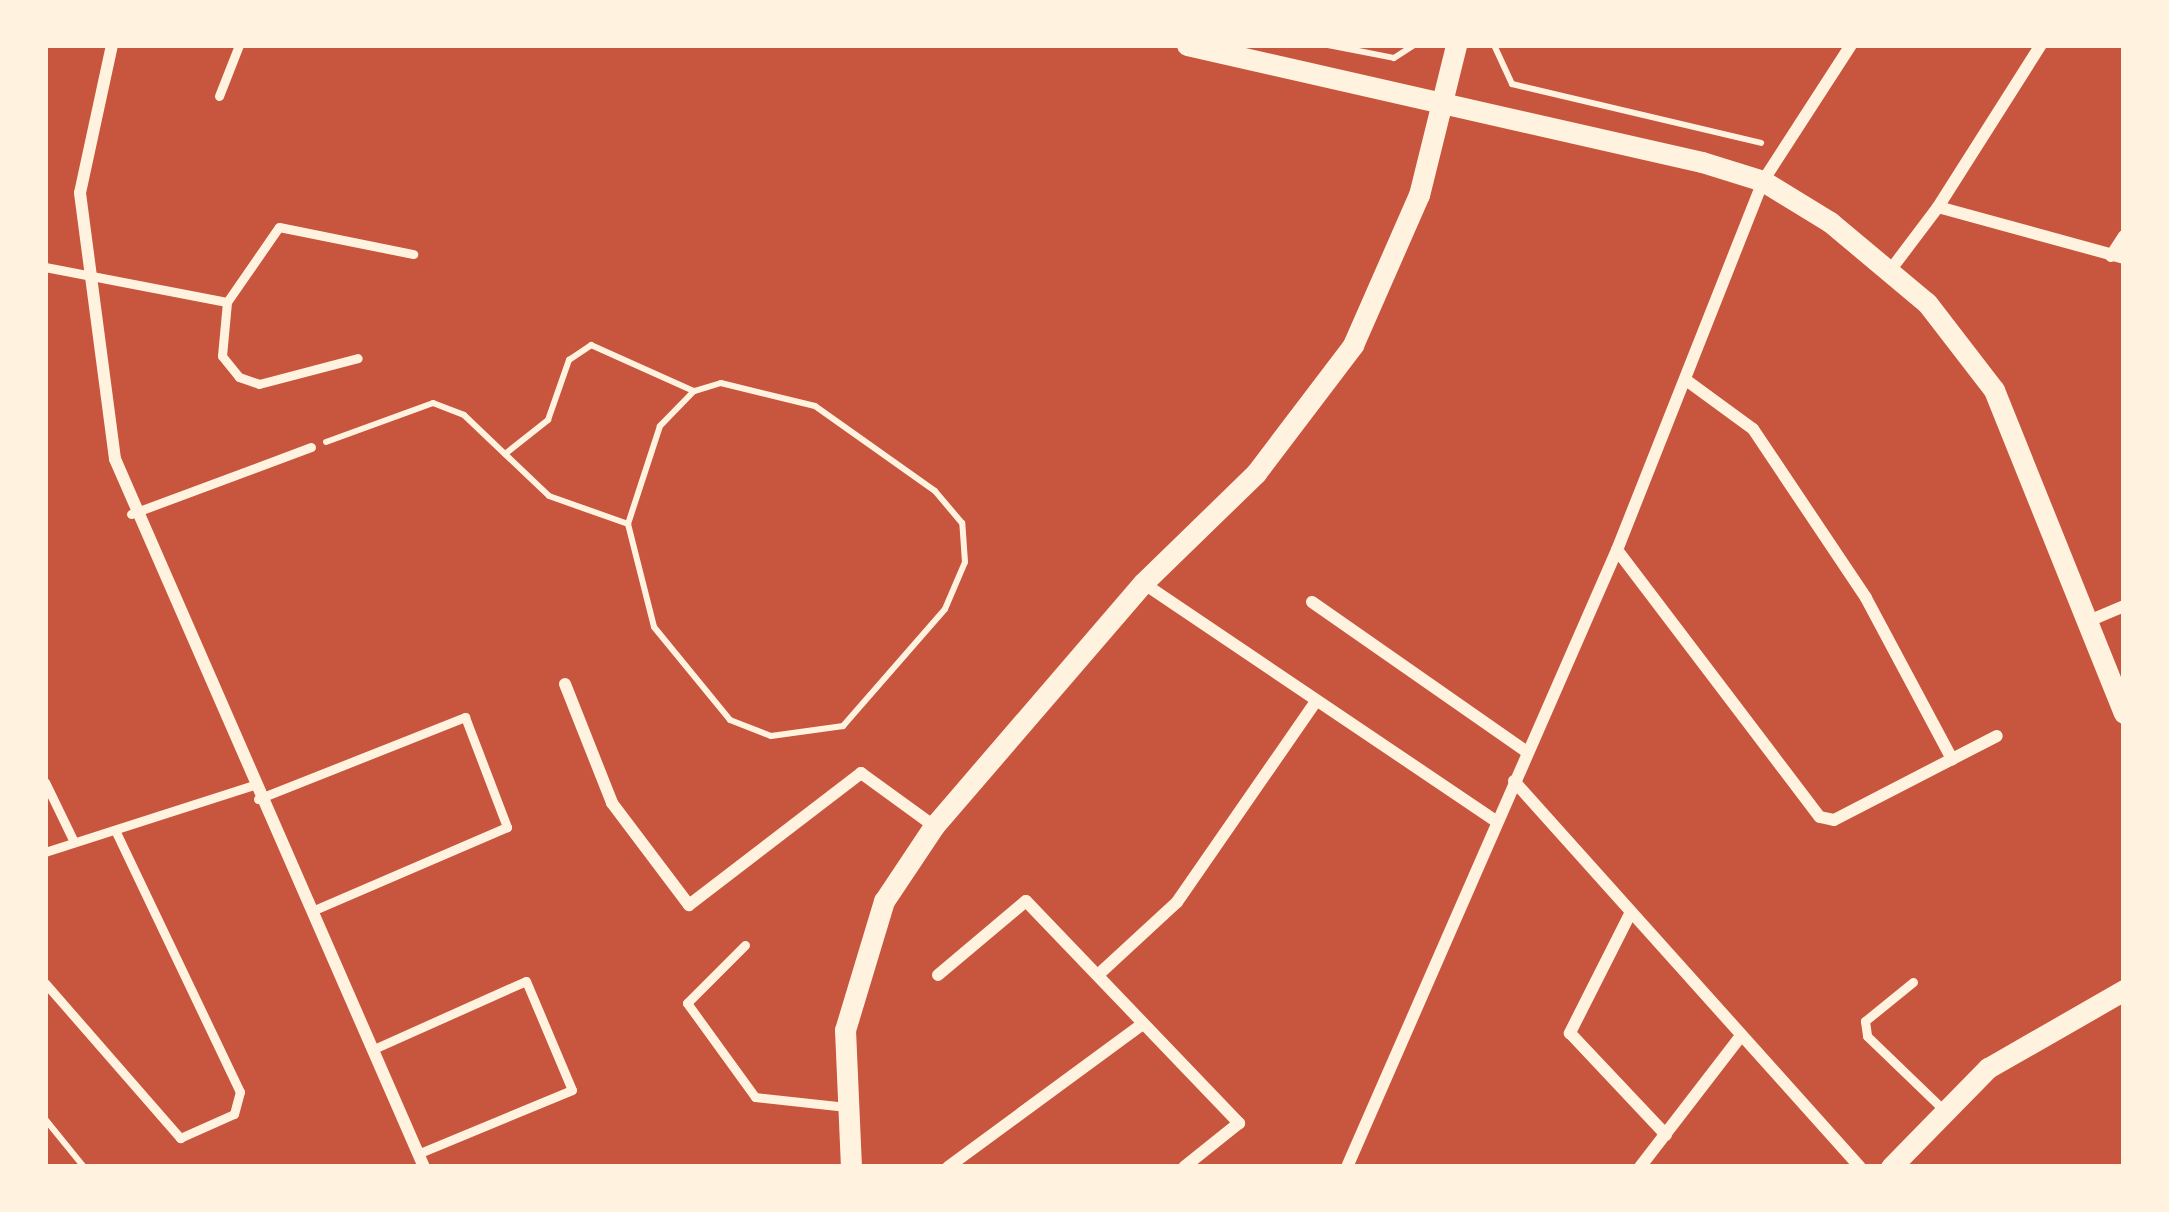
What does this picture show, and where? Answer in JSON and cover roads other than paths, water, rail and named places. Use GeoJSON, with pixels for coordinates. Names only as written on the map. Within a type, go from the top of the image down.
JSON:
{"type":"FeatureCollection","features":[{"type":"Feature","properties":{"kind":"street"},"geometry":{"type":"LineString","coordinates":[[112,45],[80,193],[84,276],[131,514],[376,1048],[422,1160]]}},
{"type":"Feature","properties":{"kind":"street"},"geometry":{"type":"LineString","coordinates":[[1187,45],[1234,50],[1441,106],[1763,181],[1892,268],[1994,390],[2091,620],[2124,713]]}},
{"type":"Feature","properties":{"kind":"street"},"geometry":{"type":"LineString","coordinates":[[850,1167],[846,1107],[857,966],[934,826],[1143,583],[1256,473],[1353,345],[1419,195],[1456,45]]}},
{"type":"Feature","properties":{"kind":"street"},"geometry":{"type":"LineString","coordinates":[[1346,1167],[1617,550],[1763,181],[1851,45]]}},
{"type":"Feature","properties":{"kind":"street"},"geometry":{"type":"LineString","coordinates":[[1892,268],[1938,207],[2041,45]]}},
{"type":"Feature","properties":{"kind":"street"},"geometry":{"type":"LineString","coordinates":[[1938,207],[2117,257],[2124,236]]}},
{"type":"Feature","properties":{"kind":"street"},"geometry":{"type":"LineString","coordinates":[[1686,380],[1753,429],[1866,598],[1952,759]]}},
{"type":"Feature","properties":{"kind":"street"},"geometry":{"type":"LineString","coordinates":[[1617,550],[1820,817],[1834,820],[1997,736]]}},
{"type":"Feature","properties":{"kind":"street"},"geometry":{"type":"LineString","coordinates":[[1143,583],[1496,821]]}},
{"type":"Feature","properties":{"kind":"street"},"geometry":{"type":"LineString","coordinates":[[1312,602],[1527,752]]}},
{"type":"Feature","properties":{"kind":"street"},"geometry":{"type":"LineString","coordinates":[[2091,620],[2124,606]]}},
{"type":"Feature","properties":{"kind":"street"},"geometry":{"type":"LineString","coordinates":[[565,684],[612,803],[688,905],[861,773],[934,826]]}},
{"type":"Feature","properties":{"kind":"street"},"geometry":{"type":"LineString","coordinates":[[1100,974],[1177,902],[1316,701]]}},
{"type":"Feature","properties":{"kind":"street"},"geometry":{"type":"LineString","coordinates":[[1514,782],[1860,1167]]}},
{"type":"Feature","properties":{"kind":"street"},"geometry":{"type":"LineString","coordinates":[[938,975],[1026,901],[1239,1123],[1184,1167]]}},
{"type":"Feature","properties":{"kind":"street"},"geometry":{"type":"LineString","coordinates":[[1631,911],[1570,1034],[1666,1135]]}},
{"type":"Feature","properties":{"kind":"street"},"geometry":{"type":"LineString","coordinates":[[1891,1167],[1945,1111],[2027,1040],[2124,990]]}},
{"type":"Feature","properties":{"kind":"street"},"geometry":{"type":"LineString","coordinates":[[948,1167],[1141,1025]]}},
{"type":"Feature","properties":{"kind":"street"},"geometry":{"type":"LineString","coordinates":[[1640,1167],[1741,1036]]}},
{"type":"Feature","properties":{"kind":"lane"},"geometry":{"type":"LineString","coordinates":[[219,96],[238,45]]}},
{"type":"Feature","properties":{"kind":"lane"},"geometry":{"type":"LineString","coordinates":[[358,358],[259,384],[239,377],[222,356],[227,302],[251,252],[279,227],[413,254]]}},
{"type":"Feature","properties":{"kind":"lane"},"geometry":{"type":"LineString","coordinates":[[45,267],[227,302]]}},
{"type":"Feature","properties":{"kind":"lane"},"geometry":{"type":"LineString","coordinates":[[131,514],[311,447]]}},
{"type":"Feature","properties":{"kind":"lane"},"geometry":{"type":"LineString","coordinates":[[45,852],[118,835],[255,792],[464,717],[507,827],[312,911]]}},
{"type":"Feature","properties":{"kind":"lane"},"geometry":{"type":"LineString","coordinates":[[45,782],[74,842]]}},
{"type":"Feature","properties":{"kind":"lane"},"geometry":{"type":"LineString","coordinates":[[45,983],[180,1138],[234,1114],[240,1092],[118,835]]}},
{"type":"Feature","properties":{"kind":"lane"},"geometry":{"type":"LineString","coordinates":[[745,945],[687,1003],[755,1097],[846,1107]]}},
{"type":"Feature","properties":{"kind":"lane"},"geometry":{"type":"LineString","coordinates":[[376,1048],[526,982],[572,1090],[422,1160]]}},
{"type":"Feature","properties":{"kind":"lane"},"geometry":{"type":"LineString","coordinates":[[1913,982],[1865,1021],[1867,1036],[1945,1111]]}}]}
